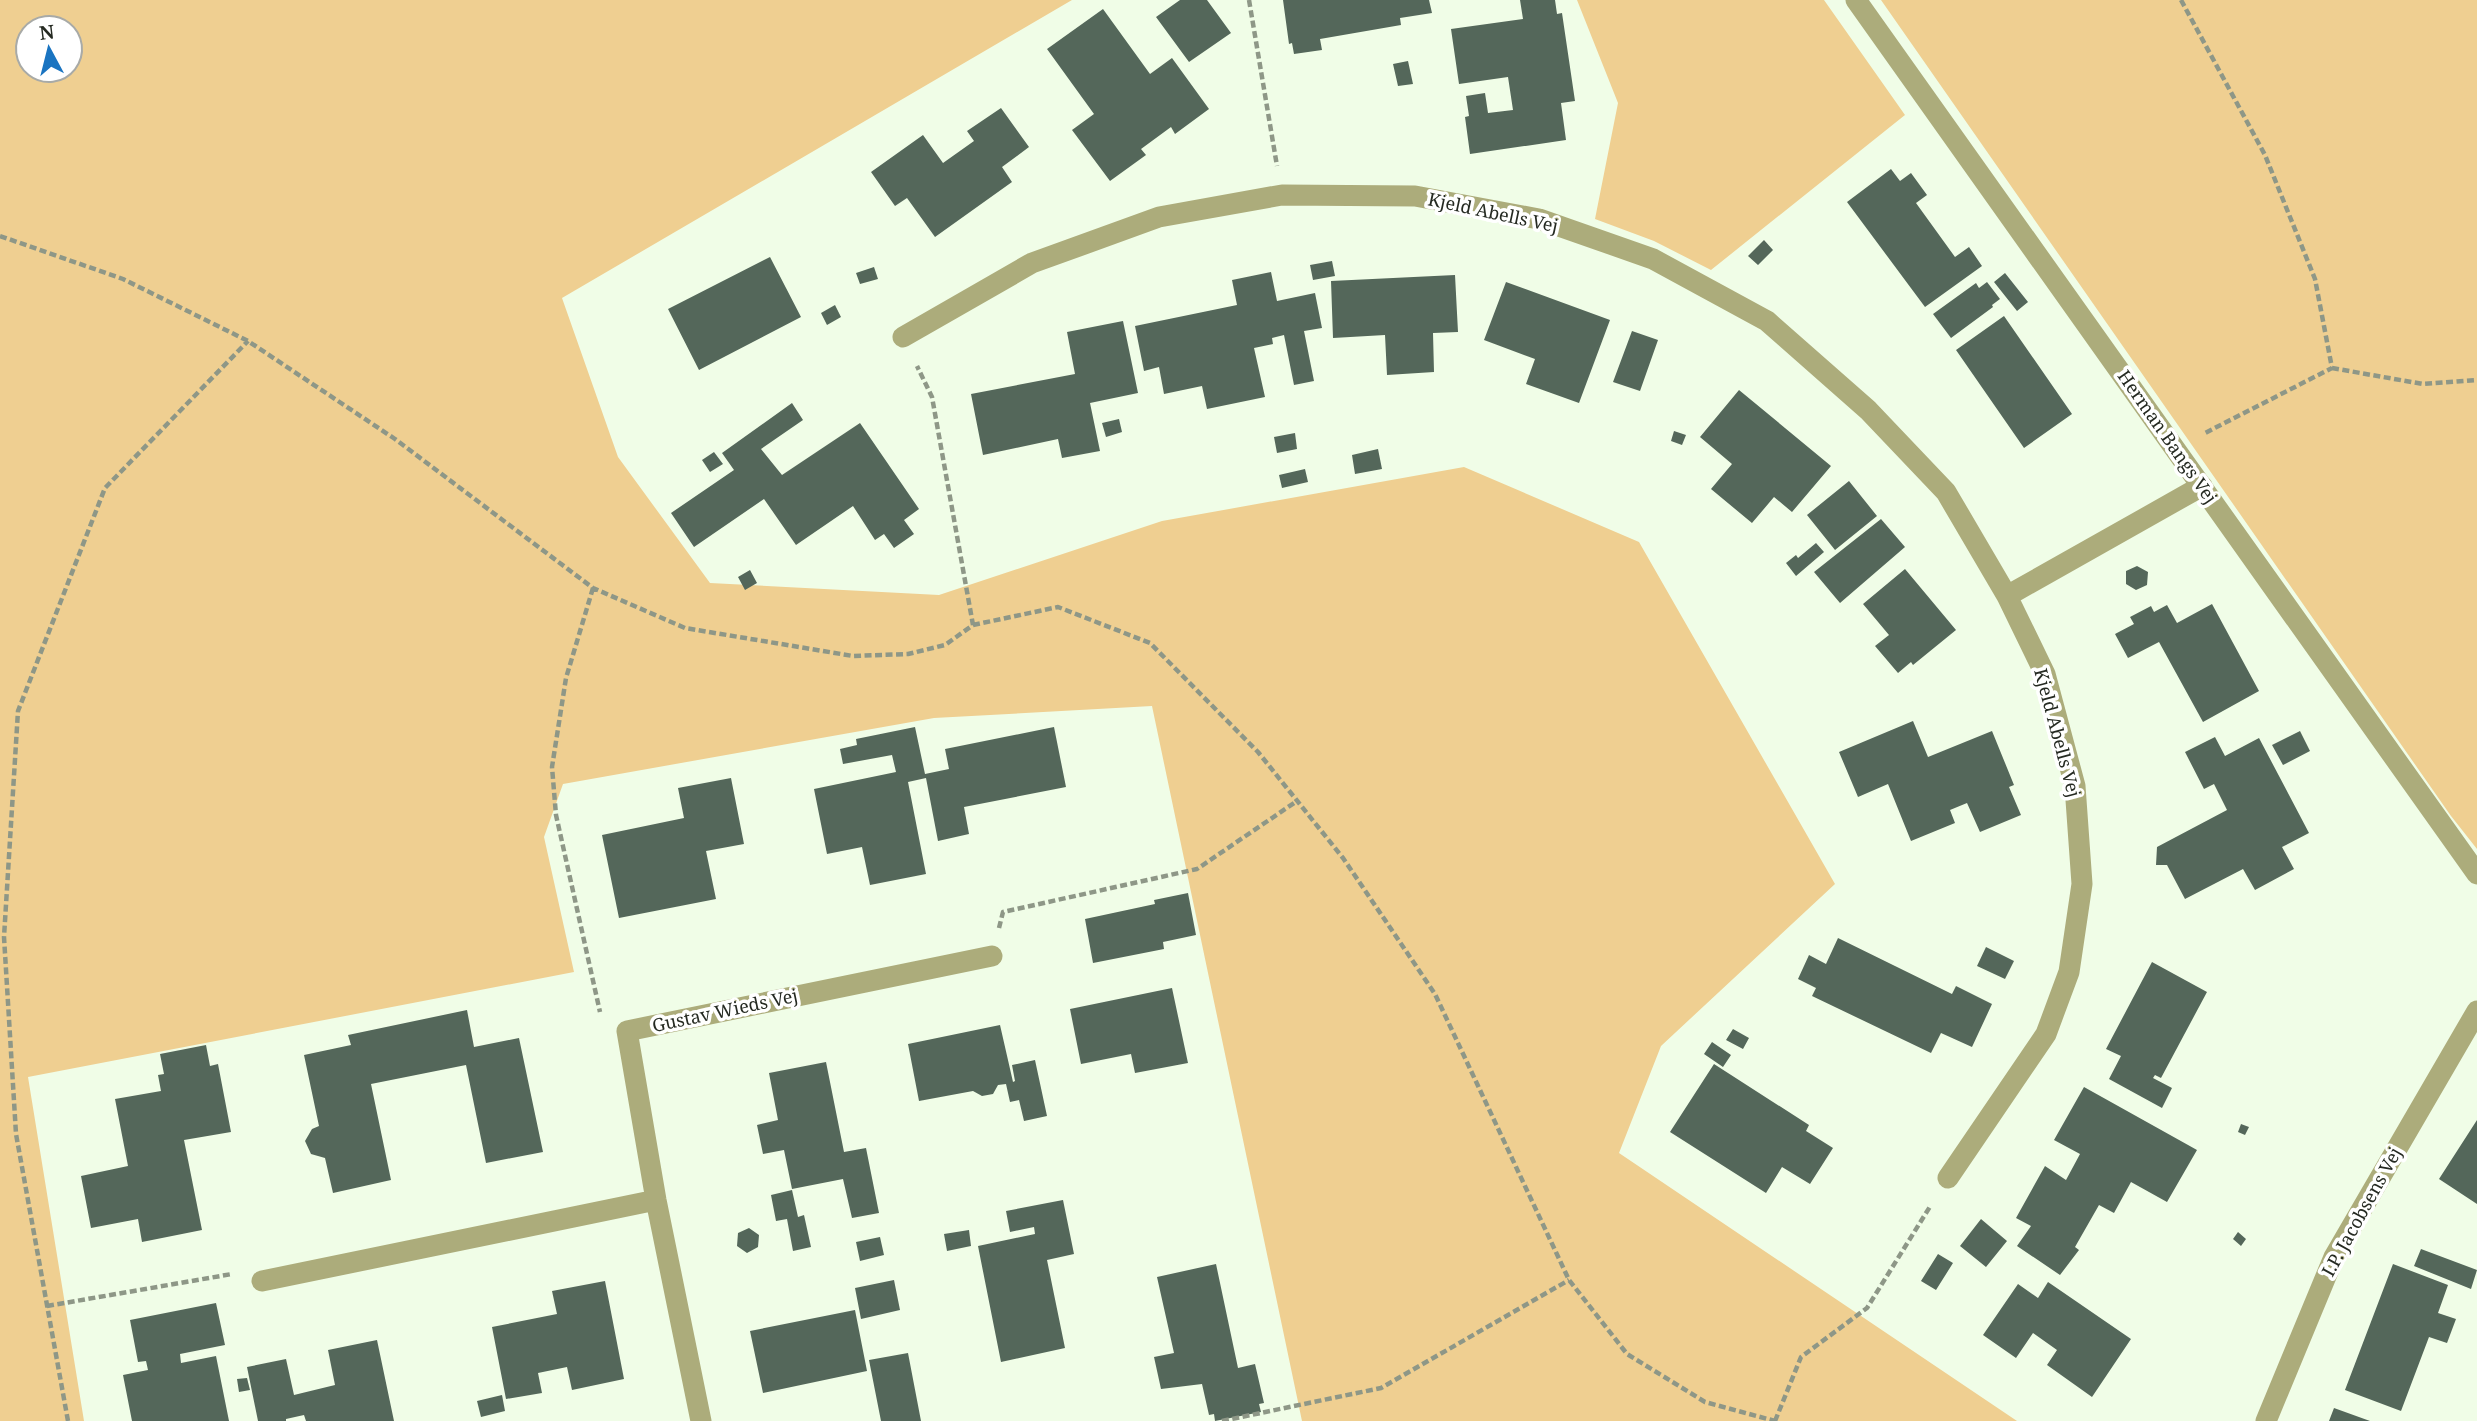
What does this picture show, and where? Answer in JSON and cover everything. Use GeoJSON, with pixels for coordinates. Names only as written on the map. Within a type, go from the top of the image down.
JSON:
{"type":"FeatureCollection","features":[{"type":"Feature","properties":{"kind":"street","name":"Herman Bangs Vej"},"geometry":{"type":"LineString","coordinates":[[1856,0],[2477,874]]}},
{"type":"Feature","properties":{"kind":"street","name":"Kjeld Abells Vej"},"geometry":{"type":"LineString","coordinates":[[903,337],[1032,263],[1159,217],[1282,195],[1415,196],[1539,219],[1653,260],[1767,321],[1868,410],[1946,492],[2007,596],[2045,674],[2075,786],[2082,884],[2069,972],[2046,1034],[1948,1178]]}},
{"type":"Feature","properties":{"kind":"street"},"geometry":{"type":"LineString","coordinates":[[2007,596],[2202,486]]}},
{"type":"Feature","properties":{"kind":"street","name":"Gustav Wieds Vej"},"geometry":{"type":"LineString","coordinates":[[626,1031],[992,956]]}},
{"type":"Feature","properties":{"kind":"street","name":"I.P. Jacobsens Vej"},"geometry":{"type":"LineString","coordinates":[[2266,1421],[2334,1257],[2477,1011]]}},
{"type":"Feature","properties":{"kind":"street"},"geometry":{"type":"LineString","coordinates":[[626,1031],[656,1200],[701,1421]]}},
{"type":"Feature","properties":{"kind":"street"},"geometry":{"type":"LineString","coordinates":[[262,1281],[656,1200]]}},
{"type":"Feature","properties":{"kind":"path"},"geometry":{"type":"LineString","coordinates":[[1249,0],[1282,195]]}},
{"type":"Feature","properties":{"kind":"path"},"geometry":{"type":"LineString","coordinates":[[2181,0],[2265,155],[2315,279],[2332,368]]}},
{"type":"Feature","properties":{"kind":"path"},"geometry":{"type":"LineString","coordinates":[[0,236],[123,279],[248,341],[395,439],[593,588],[685,628],[853,656],[908,654],[945,645],[974,625],[1058,607],[1150,643],[1258,752],[1343,858],[1435,994],[1569,1280],[1627,1354],[1705,1402],[1775,1421],[1801,1357],[1867,1308],[1948,1178]]}},
{"type":"Feature","properties":{"kind":"path"},"geometry":{"type":"LineString","coordinates":[[903,337],[932,397],[974,625]]}},
{"type":"Feature","properties":{"kind":"path"},"geometry":{"type":"LineString","coordinates":[[68,1421],[16,1134],[4,937],[18,711],[106,488],[248,341]]}},
{"type":"Feature","properties":{"kind":"path"},"geometry":{"type":"LineString","coordinates":[[2175,448],[2332,368],[2423,384],[2477,380]]}},
{"type":"Feature","properties":{"kind":"path"},"geometry":{"type":"LineString","coordinates":[[593,588],[566,678],[552,767],[556,815],[600,1012],[626,1031]]}},
{"type":"Feature","properties":{"kind":"path"},"geometry":{"type":"LineString","coordinates":[[992,956],[1003,912],[1197,869],[1297,801]]}},
{"type":"Feature","properties":{"kind":"path"},"geometry":{"type":"LineString","coordinates":[[47,1306],[230,1273],[262,1281]]}},
{"type":"Feature","properties":{"kind":"path"},"geometry":{"type":"LineString","coordinates":[[1222,1421],[1381,1388],[1569,1280]]}},
{"type":"Feature","properties":{"kind":"shaded area"},"geometry":{"type":"Polygon","coordinates":[[[0,0],[1072,0],[562,298],[618,457],[710,583],[939,595],[1162,521],[1464,467],[1639,542],[1835,884],[1661,1046],[1619,1153],[2017,1421],[1302,1421],[1152,706],[934,718],[563,784],[544,837],[574,972],[28,1077],[84,1421],[0,1421],[0,0]]]}},
{"type":"Feature","properties":{"kind":"shaded area"},"geometry":{"type":"Polygon","coordinates":[[[1577,0],[1824,0],[1905,115],[1711,270],[1654,241],[1595,219],[1618,103],[1577,0]]]}},
{"type":"Feature","properties":{"kind":"shaded area"},"geometry":{"type":"Polygon","coordinates":[[[1881,0],[2477,0],[2477,849],[2451,816],[1881,0]]]}},
{"type":"Feature","properties":{"kind":"building"},"geometry":{"type":"Polygon","coordinates":[[[1180,0],[1207,0],[1231,33],[1189,62],[1156,17],[1180,0]]]}},
{"type":"Feature","properties":{"kind":"building"},"geometry":{"type":"Polygon","coordinates":[[[1283,0],[1429,0],[1432,13],[1400,18],[1401,25],[1320,39],[1322,50],[1294,54],[1292,43],[1289,44],[1283,0]]]}},
{"type":"Feature","properties":{"kind":"building"},"geometry":{"type":"Polygon","coordinates":[[[1520,0],[1555,0],[1557,14],[1562,13],[1575,101],[1561,103],[1566,140],[1470,154],[1465,117],[1469,116],[1466,96],[1485,93],[1488,113],[1513,110],[1508,77],[1459,84],[1451,29],[1523,19],[1520,0]]]}},
{"type":"Feature","properties":{"kind":"building"},"geometry":{"type":"Polygon","coordinates":[[[1103,9],[1150,74],[1172,58],[1209,109],[1175,134],[1171,127],[1141,149],[1146,155],[1110,181],[1072,130],[1094,114],[1047,49],[1103,9]]]}},
{"type":"Feature","properties":{"kind":"building"},"geometry":{"type":"Polygon","coordinates":[[[1408,61],[1413,84],[1398,86],[1393,64],[1408,61]]]}},
{"type":"Feature","properties":{"kind":"building"},"geometry":{"type":"Polygon","coordinates":[[[1001,108],[1029,147],[1002,167],[1012,182],[935,237],[907,198],[895,206],[871,172],[923,135],[943,163],[974,141],[967,131],[1001,108]]]}},
{"type":"Feature","properties":{"kind":"building"},"geometry":{"type":"Polygon","coordinates":[[[1891,169],[1900,181],[1911,173],[1927,195],[1916,203],[1955,257],[1969,247],[1982,266],[1925,307],[1847,202],[1891,169]]]}},
{"type":"Feature","properties":{"kind":"building"},"geometry":{"type":"Polygon","coordinates":[[[1764,240],[1773,250],[1758,265],[1748,256],[1764,240]]]}},
{"type":"Feature","properties":{"kind":"building"},"geometry":{"type":"Polygon","coordinates":[[[770,257],[801,317],[699,370],[668,309],[770,257]]]}},
{"type":"Feature","properties":{"kind":"building"},"geometry":{"type":"Polygon","coordinates":[[[1332,261],[1335,276],[1313,280],[1310,265],[1332,261]]]}},
{"type":"Feature","properties":{"kind":"building"},"geometry":{"type":"Polygon","coordinates":[[[874,267],[878,279],[860,284],[856,273],[874,267]]]}},
{"type":"Feature","properties":{"kind":"building"},"geometry":{"type":"Polygon","coordinates":[[[1271,272],[1277,301],[1315,293],[1322,328],[1304,331],[1314,381],[1294,385],[1284,335],[1272,338],[1273,344],[1254,348],[1265,397],[1207,409],[1202,386],[1164,394],[1159,367],[1144,371],[1135,326],[1237,305],[1232,280],[1271,272]]]}},
{"type":"Feature","properties":{"kind":"building"},"geometry":{"type":"Polygon","coordinates":[[[2005,273],[2028,302],[2017,311],[1994,282],[2005,273]]]}},
{"type":"Feature","properties":{"kind":"building"},"geometry":{"type":"Polygon","coordinates":[[[1455,275],[1458,332],[1433,333],[1434,372],[1387,375],[1385,335],[1333,338],[1331,281],[1455,275]]]}},
{"type":"Feature","properties":{"kind":"building"},"geometry":{"type":"Polygon","coordinates":[[[1506,282],[1610,320],[1579,403],[1526,384],[1535,359],[1484,340],[1506,282]]]}},
{"type":"Feature","properties":{"kind":"building"},"geometry":{"type":"Polygon","coordinates":[[[1987,282],[2000,299],[1951,338],[1933,314],[1976,283],[1979,288],[1987,282]]]}},
{"type":"Feature","properties":{"kind":"building"},"geometry":{"type":"Polygon","coordinates":[[[835,305],[841,317],[827,325],[821,313],[835,305]]]}},
{"type":"Feature","properties":{"kind":"building"},"geometry":{"type":"Polygon","coordinates":[[[2004,316],[2072,414],[2024,448],[1956,350],[2004,316]]]}},
{"type":"Feature","properties":{"kind":"building"},"geometry":{"type":"Polygon","coordinates":[[[1123,321],[1138,393],[1090,403],[1100,451],[1062,458],[1058,439],[983,455],[971,394],[1075,374],[1067,332],[1123,321]]]}},
{"type":"Feature","properties":{"kind":"building"},"geometry":{"type":"Polygon","coordinates":[[[1632,331],[1658,340],[1640,391],[1613,382],[1632,331]]]}},
{"type":"Feature","properties":{"kind":"building"},"geometry":{"type":"Polygon","coordinates":[[[1739,390],[1831,466],[1792,512],[1774,497],[1752,523],[1711,489],[1732,464],[1700,437],[1739,390]]]}},
{"type":"Feature","properties":{"kind":"building"},"geometry":{"type":"Polygon","coordinates":[[[792,403],[803,420],[761,449],[782,475],[860,423],[919,509],[904,520],[914,534],[894,548],[884,534],[875,540],[853,506],[796,545],[764,499],[694,547],[671,513],[734,470],[722,453],[792,403]]]}},
{"type":"Feature","properties":{"kind":"building"},"geometry":{"type":"Polygon","coordinates":[[[1119,419],[1122,432],[1106,437],[1102,423],[1119,419]]]}},
{"type":"Feature","properties":{"kind":"building"},"geometry":{"type":"Polygon","coordinates":[[[1674,431],[1686,435],[1682,445],[1671,441],[1674,431]]]}},
{"type":"Feature","properties":{"kind":"building"},"geometry":{"type":"Polygon","coordinates":[[[1295,433],[1297,449],[1277,453],[1274,437],[1295,433]]]}},
{"type":"Feature","properties":{"kind":"building"},"geometry":{"type":"Polygon","coordinates":[[[1378,449],[1382,469],[1355,474],[1352,455],[1378,449]]]}},
{"type":"Feature","properties":{"kind":"building"},"geometry":{"type":"Polygon","coordinates":[[[714,452],[723,464],[710,472],[702,460],[714,452]]]}},
{"type":"Feature","properties":{"kind":"building"},"geometry":{"type":"Polygon","coordinates":[[[1305,469],[1308,482],[1282,488],[1279,475],[1305,469]]]}},
{"type":"Feature","properties":{"kind":"building"},"geometry":{"type":"Polygon","coordinates":[[[1849,481],[1877,516],[1835,550],[1807,515],[1849,481]]]}},
{"type":"Feature","properties":{"kind":"building"},"geometry":{"type":"Polygon","coordinates":[[[1881,519],[1905,547],[1840,603],[1814,572],[1881,519]]]}},
{"type":"Feature","properties":{"kind":"building"},"geometry":{"type":"Polygon","coordinates":[[[1816,543],[1824,552],[1796,576],[1786,563],[1796,555],[1798,558],[1816,543]]]}},
{"type":"Feature","properties":{"kind":"building"},"geometry":{"type":"Polygon","coordinates":[[[2137,566],[2148,572],[2147,585],[2136,590],[2126,584],[2126,571],[2137,566]]]}},
{"type":"Feature","properties":{"kind":"building"},"geometry":{"type":"Polygon","coordinates":[[[1905,569],[1956,630],[1913,665],[1911,662],[1898,673],[1875,646],[1889,635],[1863,604],[1905,569]]]}},
{"type":"Feature","properties":{"kind":"building"},"geometry":{"type":"Polygon","coordinates":[[[750,570],[757,583],[745,590],[738,577],[750,570]]]}},
{"type":"Feature","properties":{"kind":"building"},"geometry":{"type":"Polygon","coordinates":[[[2212,604],[2259,691],[2203,722],[2159,642],[2128,658],[2115,634],[2134,624],[2130,617],[2151,606],[2154,612],[2167,605],[2177,623],[2212,604]]]}},
{"type":"Feature","properties":{"kind":"building"},"geometry":{"type":"Polygon","coordinates":[[[1913,721],[1928,757],[1992,731],[2014,785],[2009,787],[2021,815],[1980,832],[1967,803],[1950,810],[1955,823],[1911,841],[1888,784],[1858,797],[1839,752],[1913,721]]]}},
{"type":"Feature","properties":{"kind":"building"},"geometry":{"type":"Polygon","coordinates":[[[915,727],[925,774],[949,769],[945,749],[1054,727],[1066,787],[964,807],[969,834],[938,841],[926,778],[908,782],[926,874],[870,885],[862,847],[827,854],[814,789],[896,772],[892,755],[843,764],[840,749],[857,745],[856,739],[915,727]]]}},
{"type":"Feature","properties":{"kind":"building"},"geometry":{"type":"Polygon","coordinates":[[[2300,731],[2310,751],[2283,765],[2272,745],[2300,731]]]}},
{"type":"Feature","properties":{"kind":"building"},"geometry":{"type":"Polygon","coordinates":[[[2215,737],[2225,756],[2259,738],[2309,833],[2282,847],[2294,869],[2255,890],[2243,869],[2185,899],[2167,865],[2156,865],[2157,847],[2227,810],[2214,784],[2204,789],[2185,752],[2215,737]]]}},
{"type":"Feature","properties":{"kind":"building"},"geometry":{"type":"Polygon","coordinates":[[[731,778],[744,844],[706,851],[716,899],[619,918],[602,835],[684,818],[678,788],[731,778]]]}},
{"type":"Feature","properties":{"kind":"building"},"geometry":{"type":"Polygon","coordinates":[[[1188,893],[1196,935],[1163,942],[1164,949],[1093,963],[1085,919],[1155,904],[1154,900],[1188,893]]]}},
{"type":"Feature","properties":{"kind":"building"},"geometry":{"type":"Polygon","coordinates":[[[1838,938],[1952,994],[1956,986],[1992,1004],[1972,1047],[1941,1033],[1931,1053],[1812,996],[1816,988],[1798,979],[1809,955],[1826,964],[1838,938]]]}},
{"type":"Feature","properties":{"kind":"building"},"geometry":{"type":"Polygon","coordinates":[[[1986,947],[2014,961],[2005,979],[1977,966],[1986,947]]]}},
{"type":"Feature","properties":{"kind":"building"},"geometry":{"type":"Polygon","coordinates":[[[2152,962],[2207,992],[2161,1078],[2155,1075],[2153,1078],[2172,1088],[2162,1108],[2109,1079],[2121,1056],[2106,1049],[2152,962]]]}},
{"type":"Feature","properties":{"kind":"building"},"geometry":{"type":"Polygon","coordinates":[[[1172,988],[1188,1063],[1135,1073],[1131,1054],[1081,1064],[1070,1009],[1172,988]]]}},
{"type":"Feature","properties":{"kind":"building"},"geometry":{"type":"Polygon","coordinates":[[[467,1010],[474,1047],[519,1038],[543,1152],[486,1163],[466,1065],[371,1084],[391,1180],[333,1193],[325,1158],[311,1154],[305,1141],[312,1129],[319,1126],[304,1055],[351,1045],[348,1035],[467,1010]]]}},
{"type":"Feature","properties":{"kind":"building"},"geometry":{"type":"Polygon","coordinates":[[[1000,1025],[1013,1082],[1012,1065],[1035,1060],[1047,1116],[1024,1121],[1019,1100],[1010,1102],[1006,1084],[998,1085],[993,1094],[982,1096],[973,1091],[919,1101],[908,1044],[1000,1025]]]}},
{"type":"Feature","properties":{"kind":"building"},"geometry":{"type":"Polygon","coordinates":[[[1733,1029],[1749,1038],[1743,1049],[1726,1040],[1733,1029]]]}},
{"type":"Feature","properties":{"kind":"building"},"geometry":{"type":"Polygon","coordinates":[[[1712,1042],[1731,1055],[1723,1067],[1704,1054],[1712,1042]]]}},
{"type":"Feature","properties":{"kind":"building"},"geometry":{"type":"Polygon","coordinates":[[[206,1045],[210,1066],[218,1064],[231,1132],[184,1140],[202,1230],[142,1242],[138,1219],[91,1228],[81,1176],[128,1166],[115,1099],[161,1091],[158,1075],[164,1074],[160,1054],[206,1045]]]}},
{"type":"Feature","properties":{"kind":"building"},"geometry":{"type":"Polygon","coordinates":[[[826,1062],[844,1152],[866,1148],[879,1213],[852,1218],[843,1179],[792,1189],[784,1150],[763,1154],[757,1125],[778,1120],[769,1073],[826,1062]]]}},
{"type":"Feature","properties":{"kind":"building"},"geometry":{"type":"Polygon","coordinates":[[[1714,1064],[1809,1125],[1806,1131],[1833,1148],[1810,1184],[1782,1167],[1766,1193],[1670,1132],[1714,1064]]]}},
{"type":"Feature","properties":{"kind":"building"},"geometry":{"type":"Polygon","coordinates":[[[2084,1087],[2197,1150],[2167,1202],[2131,1182],[2114,1213],[2099,1205],[2075,1247],[2079,1250],[2060,1275],[2017,1246],[2031,1226],[2016,1218],[2045,1166],[2066,1180],[2080,1154],[2054,1140],[2084,1087]]]}},
{"type":"Feature","properties":{"kind":"building"},"geometry":{"type":"Polygon","coordinates":[[[2477,1120],[2477,1204],[2439,1179],[2477,1120]]]}},
{"type":"Feature","properties":{"kind":"building"},"geometry":{"type":"Polygon","coordinates":[[[2241,1124],[2249,1127],[2245,1135],[2238,1132],[2241,1124]]]}},
{"type":"Feature","properties":{"kind":"building"},"geometry":{"type":"Polygon","coordinates":[[[792,1190],[798,1217],[804,1215],[811,1247],[793,1251],[787,1219],[776,1221],[771,1195],[792,1190]]]}},
{"type":"Feature","properties":{"kind":"building"},"geometry":{"type":"Polygon","coordinates":[[[1063,1200],[1074,1254],[1047,1260],[1065,1348],[1001,1362],[978,1246],[1035,1234],[1034,1227],[1010,1232],[1006,1211],[1063,1200]]]}},
{"type":"Feature","properties":{"kind":"building"},"geometry":{"type":"Polygon","coordinates":[[[1981,1219],[2007,1241],[1986,1267],[1960,1246],[1981,1219]]]}},
{"type":"Feature","properties":{"kind":"building"},"geometry":{"type":"Polygon","coordinates":[[[749,1228],[759,1235],[758,1247],[747,1253],[737,1246],[738,1233],[749,1228]]]}},
{"type":"Feature","properties":{"kind":"building"},"geometry":{"type":"Polygon","coordinates":[[[969,1230],[971,1246],[947,1251],[944,1234],[969,1230]]]}},
{"type":"Feature","properties":{"kind":"building"},"geometry":{"type":"Polygon","coordinates":[[[2238,1232],[2246,1239],[2241,1246],[2233,1239],[2238,1232]]]}},
{"type":"Feature","properties":{"kind":"building"},"geometry":{"type":"Polygon","coordinates":[[[880,1237],[884,1255],[860,1261],[856,1242],[880,1237]]]}},
{"type":"Feature","properties":{"kind":"building"},"geometry":{"type":"Polygon","coordinates":[[[2421,1249],[2477,1270],[2471,1289],[2414,1266],[2421,1249]]]}},
{"type":"Feature","properties":{"kind":"building"},"geometry":{"type":"Polygon","coordinates":[[[1938,1254],[1953,1263],[1936,1290],[1921,1281],[1938,1254]]]}},
{"type":"Feature","properties":{"kind":"building"},"geometry":{"type":"Polygon","coordinates":[[[1216,1264],[1238,1368],[1255,1364],[1264,1403],[1259,1404],[1261,1412],[1215,1421],[1214,1414],[1209,1415],[1202,1384],[1161,1389],[1154,1357],[1174,1353],[1157,1277],[1216,1264]]]}},
{"type":"Feature","properties":{"kind":"building"},"geometry":{"type":"Polygon","coordinates":[[[2393,1264],[2448,1285],[2438,1313],[2456,1319],[2447,1343],[2429,1337],[2401,1411],[2345,1390],[2393,1264]]]}},
{"type":"Feature","properties":{"kind":"building"},"geometry":{"type":"Polygon","coordinates":[[[894,1280],[900,1310],[861,1319],[855,1288],[894,1280]]]}},
{"type":"Feature","properties":{"kind":"building"},"geometry":{"type":"Polygon","coordinates":[[[605,1281],[624,1379],[572,1390],[567,1367],[538,1373],[542,1393],[506,1399],[492,1327],[557,1314],[552,1291],[605,1281]]]}},
{"type":"Feature","properties":{"kind":"building"},"geometry":{"type":"Polygon","coordinates":[[[2048,1282],[2131,1339],[2092,1397],[2047,1365],[2057,1350],[2033,1333],[2016,1358],[1983,1335],[2018,1284],[2038,1298],[2048,1282]]]}},
{"type":"Feature","properties":{"kind":"building"},"geometry":{"type":"Polygon","coordinates":[[[216,1303],[225,1345],[180,1354],[181,1363],[216,1356],[229,1421],[132,1421],[123,1375],[148,1370],[146,1361],[138,1362],[130,1320],[216,1303]]]}},
{"type":"Feature","properties":{"kind":"building"},"geometry":{"type":"Polygon","coordinates":[[[855,1310],[867,1371],[763,1393],[750,1331],[855,1310]]]}},
{"type":"Feature","properties":{"kind":"building"},"geometry":{"type":"Polygon","coordinates":[[[377,1340],[394,1421],[306,1421],[304,1415],[286,1421],[258,1421],[247,1367],[286,1359],[294,1395],[335,1385],[328,1350],[377,1340]]]}},
{"type":"Feature","properties":{"kind":"building"},"geometry":{"type":"Polygon","coordinates":[[[908,1353],[921,1421],[881,1421],[869,1360],[908,1353]]]}},
{"type":"Feature","properties":{"kind":"building"},"geometry":{"type":"Polygon","coordinates":[[[247,1378],[250,1390],[239,1392],[237,1379],[247,1378]]]}},
{"type":"Feature","properties":{"kind":"building"},"geometry":{"type":"Polygon","coordinates":[[[502,1395],[505,1411],[481,1417],[477,1401],[502,1395]]]}},
{"type":"Feature","properties":{"kind":"building"},"geometry":{"type":"Polygon","coordinates":[[[2334,1408],[2370,1421],[2329,1421],[2334,1408]]]}}]}
